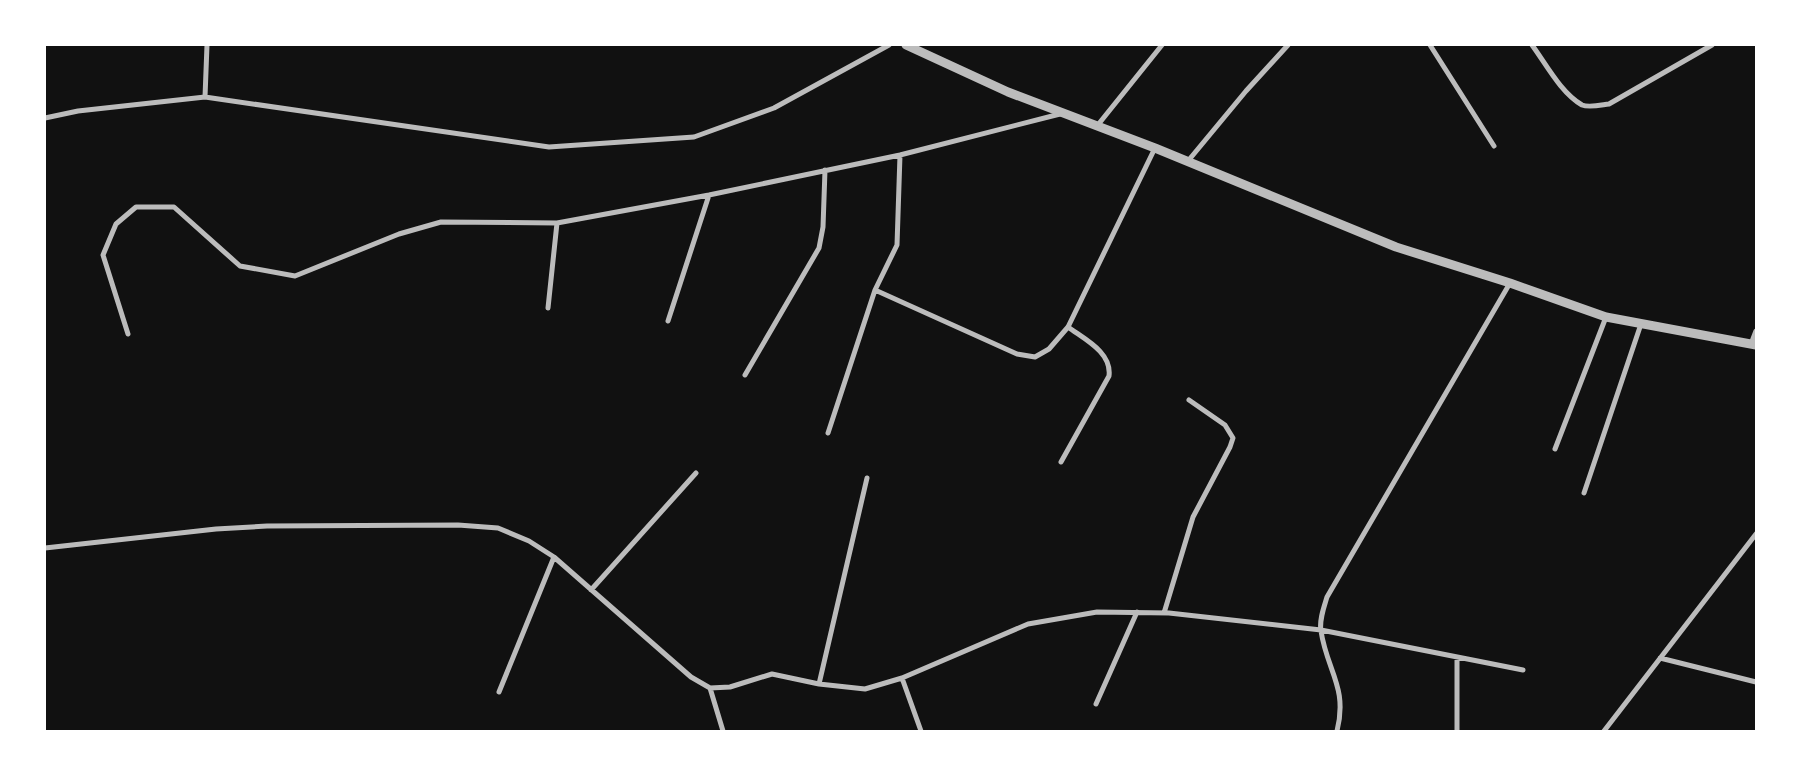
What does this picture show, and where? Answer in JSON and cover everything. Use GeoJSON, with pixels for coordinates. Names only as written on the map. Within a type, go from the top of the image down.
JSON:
{"type":"FeatureCollection","features":[{"type":"Feature","properties":{"kind":"street"},"geometry":{"type":"LineString","coordinates":[[205,97],[206,45]]}},
{"type":"Feature","properties":{"kind":"street"},"geometry":{"type":"LineString","coordinates":[[45,118],[78,111],[205,97],[548,147],[694,137],[774,108],[889,45]]}},
{"type":"Feature","properties":{"kind":"street"},"geometry":{"type":"LineString","coordinates":[[906,45],[1060,114],[1155,148],[1396,247],[1510,283],[1606,317],[1754,345],[1756,331]]}},
{"type":"Feature","properties":{"kind":"street"},"geometry":{"type":"LineString","coordinates":[[1097,127],[1162,45]]}},
{"type":"Feature","properties":{"kind":"street"},"geometry":{"type":"LineString","coordinates":[[1188,162],[1246,91],[1288,45]]}},
{"type":"Feature","properties":{"kind":"street"},"geometry":{"type":"LineString","coordinates":[[1430,45],[1494,146]]}},
{"type":"Feature","properties":{"kind":"street"},"geometry":{"type":"LineString","coordinates":[[1532,45],[1569,94],[1583,106],[1609,104],[1712,45]]}},
{"type":"Feature","properties":{"kind":"street"},"geometry":{"type":"LineString","coordinates":[[128,334],[103,255],[116,224],[136,207],[174,207],[240,266],[295,276],[399,234],[441,222],[557,223],[709,195],[900,154],[1060,114]]}},
{"type":"Feature","properties":{"kind":"street"},"geometry":{"type":"LineString","coordinates":[[875,290],[1017,354],[1035,358],[1049,349],[1068,327],[1155,148]]}},
{"type":"Feature","properties":{"kind":"street"},"geometry":{"type":"LineString","coordinates":[[828,433],[875,290],[897,245],[900,154]]}},
{"type":"Feature","properties":{"kind":"street"},"geometry":{"type":"LineString","coordinates":[[746,375],[819,248],[823,226],[825,170]]}},
{"type":"Feature","properties":{"kind":"street"},"geometry":{"type":"LineString","coordinates":[[668,321],[709,195]]}},
{"type":"Feature","properties":{"kind":"street"},"geometry":{"type":"LineString","coordinates":[[548,308],[557,223]]}},
{"type":"Feature","properties":{"kind":"street"},"geometry":{"type":"LineString","coordinates":[[1337,731],[1340,718],[1340,691],[1320,630],[1327,597],[1510,283]]}},
{"type":"Feature","properties":{"kind":"street"},"geometry":{"type":"LineString","coordinates":[[1555,449],[1606,317]]}},
{"type":"Feature","properties":{"kind":"street"},"geometry":{"type":"LineString","coordinates":[[1584,493],[1641,324]]}},
{"type":"Feature","properties":{"kind":"street"},"geometry":{"type":"LineString","coordinates":[[1061,462],[1109,376],[1110,367],[1106,357],[1068,327]]}},
{"type":"Feature","properties":{"kind":"street"},"geometry":{"type":"LineString","coordinates":[[1164,613],[1193,517],[1233,438],[1225,425],[1189,400]]}},
{"type":"Feature","properties":{"kind":"street"},"geometry":{"type":"LineString","coordinates":[[591,590],[696,473]]}},
{"type":"Feature","properties":{"kind":"street"},"geometry":{"type":"LineString","coordinates":[[819,684],[867,478]]}},
{"type":"Feature","properties":{"kind":"street"},"geometry":{"type":"LineString","coordinates":[[45,548],[216,529],[267,526],[458,525],[498,528],[529,541],[554,557],[691,677],[710,688],[730,687],[772,674],[819,684],[865,688],[902,678],[1028,624],[1097,612],[1164,613],[1320,630],[1523,670]]}},
{"type":"Feature","properties":{"kind":"street"},"geometry":{"type":"LineString","coordinates":[[1604,731],[1756,534]]}},
{"type":"Feature","properties":{"kind":"street"},"geometry":{"type":"LineString","coordinates":[[499,692],[554,557]]}},
{"type":"Feature","properties":{"kind":"street"},"geometry":{"type":"LineString","coordinates":[[1096,704],[1137,612]]}},
{"type":"Feature","properties":{"kind":"street"},"geometry":{"type":"LineString","coordinates":[[1457,658],[1457,731]]}},
{"type":"Feature","properties":{"kind":"street"},"geometry":{"type":"LineString","coordinates":[[1660,658],[1756,682]]}},
{"type":"Feature","properties":{"kind":"street"},"geometry":{"type":"LineString","coordinates":[[902,678],[921,731]]}},
{"type":"Feature","properties":{"kind":"street"},"geometry":{"type":"LineString","coordinates":[[710,688],[723,731]]}}]}
